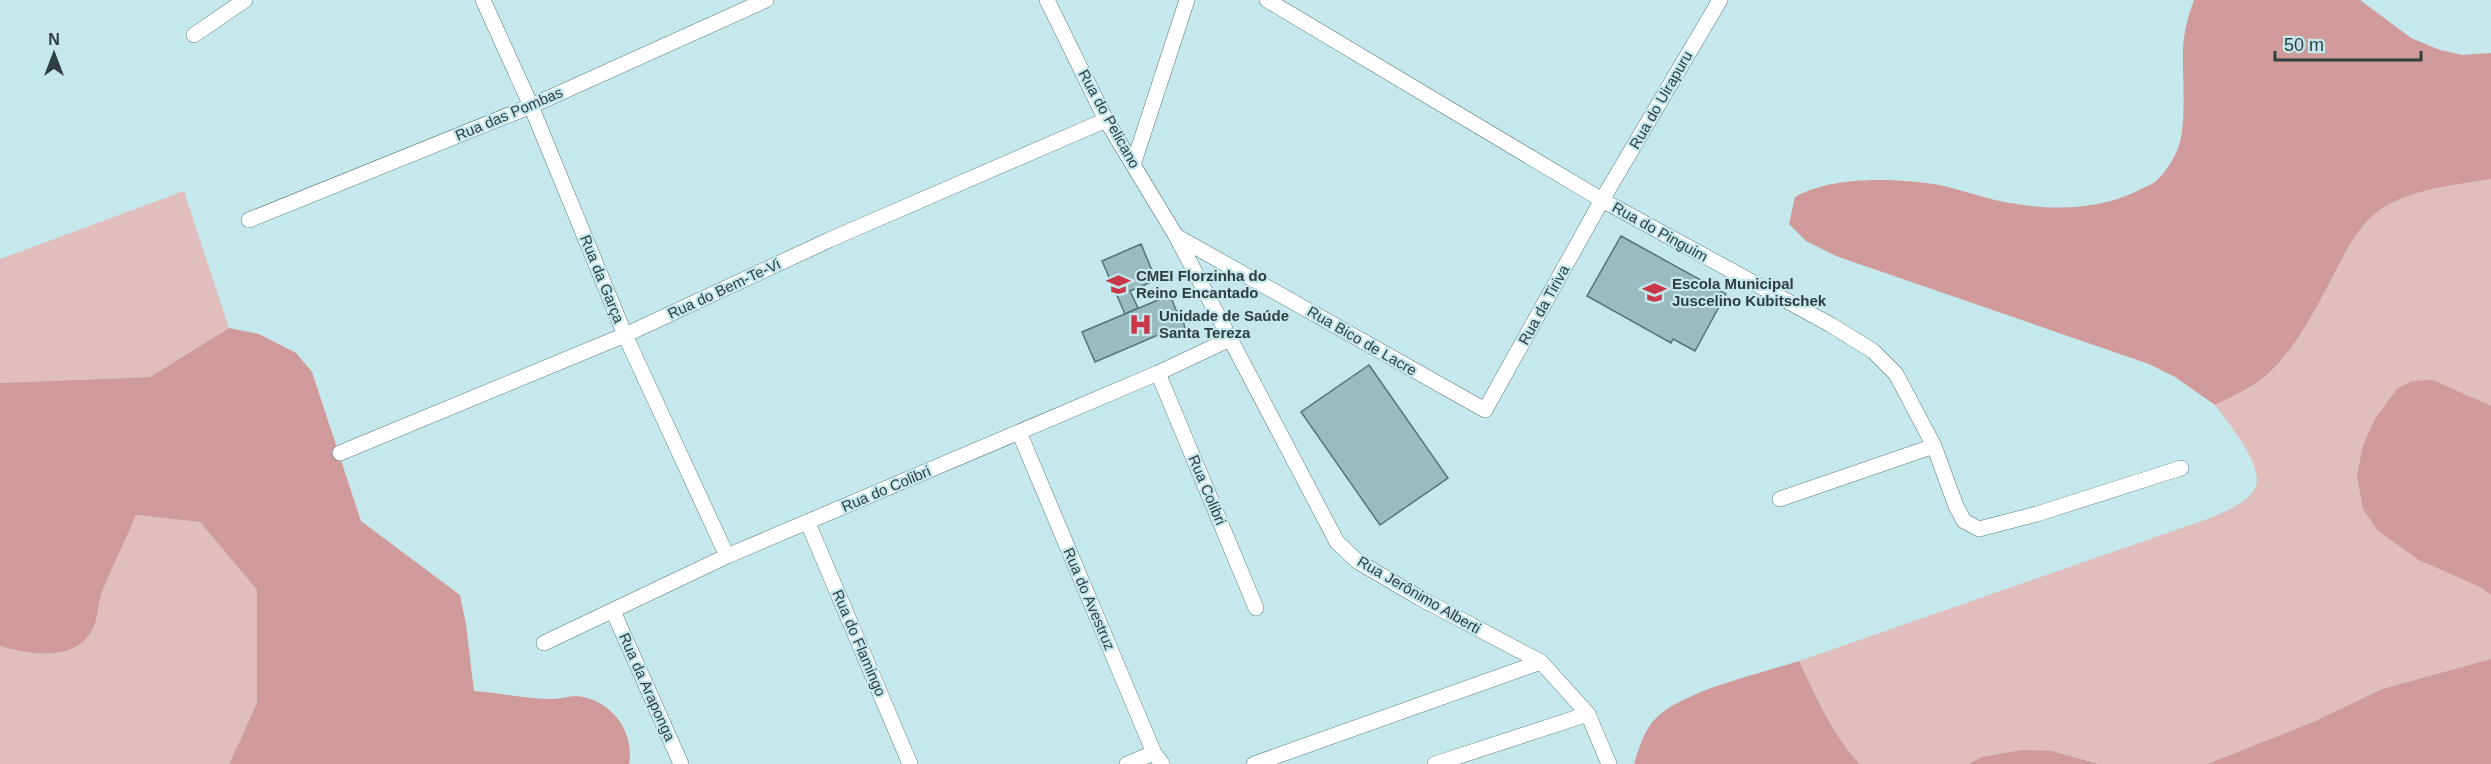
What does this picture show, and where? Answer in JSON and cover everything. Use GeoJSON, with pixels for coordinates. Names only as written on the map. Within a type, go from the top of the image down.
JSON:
{"type":"FeatureCollection","features":[{"type":"Feature","properties":{"kind":"street"},"geometry":{"type":"LineString","coordinates":[[194,35],[246,0]]}},
{"type":"Feature","properties":{"kind":"street","name":"Rua da Garça"},"geometry":{"type":"LineString","coordinates":[[483,0],[531,106],[625,335],[727,556]]}},
{"type":"Feature","properties":{"kind":"street","name":"Rua das Pombas"},"geometry":{"type":"LineString","coordinates":[[249,220],[531,106],[766,0]]}},
{"type":"Feature","properties":{"kind":"street","name":"Rua do Pelicano"},"geometry":{"type":"LineString","coordinates":[[1047,0],[1106,120],[1134,162],[1176,236]]}},
{"type":"Feature","properties":{"kind":"street"},"geometry":{"type":"LineString","coordinates":[[1134,162],[1186,0]]}},
{"type":"Feature","properties":{"kind":"street","name":"Rua do Pinguim"},"geometry":{"type":"LineString","coordinates":[[1267,0],[1602,200],[1832,325],[1873,351],[1896,374],[1934,446],[1956,506],[1964,520],[1979,529],[2037,514],[2181,468]]}},
{"type":"Feature","properties":{"kind":"street","name":"Rua do Uirapuru"},"geometry":{"type":"LineString","coordinates":[[1602,200],[1720,0]]}},
{"type":"Feature","properties":{"kind":"street","name":"Rua do Bem-Te-Vi"},"geometry":{"type":"LineString","coordinates":[[340,453],[625,335],[830,240],[1106,120]]}},
{"type":"Feature","properties":{"kind":"street","name":"Rua da Tiriva"},"geometry":{"type":"LineString","coordinates":[[1485,410],[1602,200]]}},
{"type":"Feature","properties":{"kind":"street","name":"Rua Jerônimo Alberti"},"geometry":{"type":"LineString","coordinates":[[1176,236],[1337,542],[1357,561],[1384,577],[1541,662],[1588,714],[1609,764]]}},
{"type":"Feature","properties":{"kind":"street","name":"Rua Bico de Lacre"},"geometry":{"type":"LineString","coordinates":[[1176,236],[1485,410]]}},
{"type":"Feature","properties":{"kind":"street","name":"Rua do Colibri"},"geometry":{"type":"LineString","coordinates":[[544,643],[727,556],[1158,373],[1230,339]]}},
{"type":"Feature","properties":{"kind":"street","name":"Rua Colibri"},"geometry":{"type":"LineString","coordinates":[[1158,373],[1256,608]]}},
{"type":"Feature","properties":{"kind":"street","name":"Rua do Avestruz"},"geometry":{"type":"LineString","coordinates":[[1019,432],[1158,758]]}},
{"type":"Feature","properties":{"kind":"street"},"geometry":{"type":"LineString","coordinates":[[1780,499],[1934,446]]}},
{"type":"Feature","properties":{"kind":"street","name":"Rua do Flamingo"},"geometry":{"type":"LineString","coordinates":[[808,523],[910,764]]}},
{"type":"Feature","properties":{"kind":"street","name":"Rua da Araponga"},"geometry":{"type":"LineString","coordinates":[[613,611],[681,764]]}},
{"type":"Feature","properties":{"kind":"street"},"geometry":{"type":"LineString","coordinates":[[1254,764],[1541,662]]}},
{"type":"Feature","properties":{"kind":"street"},"geometry":{"type":"LineString","coordinates":[[1435,764],[1588,714]]}},
{"type":"Feature","properties":{"kind":"street"},"geometry":{"type":"LineString","coordinates":[[1127,764],[1158,758]]}},
{"type":"Feature","properties":{"kind":"shaded area"},"geometry":{"type":"Polygon","coordinates":[[[2194,0],[2360,0],[2411,38],[2440,50],[2462,55],[2491,53],[2491,179],[2420,192],[2393,202],[2372,216],[2352,242],[2289,351],[2270,372],[2244,390],[2215,405],[2175,377],[2149,364],[1836,256],[1806,241],[1789,224],[1795,197],[1826,185],[1844,182],[1881,180],[1918,182],[2005,202],[2057,208],[2110,201],[2127,196],[2151,184],[2166,170],[2180,143],[2184,102],[2184,42],[2194,0]]]}},
{"type":"Feature","properties":{"kind":"shaded area"},"geometry":{"type":"Polygon","coordinates":[[[2491,179],[2491,406],[2488,405],[2480,587],[2491,595],[2491,659],[2382,689],[2311,723],[2207,764],[2099,764],[2052,751],[1982,757],[1968,764],[1860,764],[1833,728],[1799,661],[2213,517],[2242,502],[2255,488],[2257,479],[2255,469],[2244,445],[2215,405],[2258,382],[2289,352],[2311,317],[2352,241],[2372,216],[2393,202],[2420,192],[2491,179]]]}},
{"type":"Feature","properties":{"kind":"shaded area"},"geometry":{"type":"Polygon","coordinates":[[[184,191],[229,328],[150,377],[0,383],[0,259],[184,191]]]}},
{"type":"Feature","properties":{"kind":"shaded area"},"geometry":{"type":"Polygon","coordinates":[[[229,328],[259,334],[296,353],[312,372],[361,521],[460,595],[474,691],[543,699],[576,696],[599,703],[618,718],[624,728],[630,751],[629,764],[229,764],[257,703],[257,590],[200,522],[136,515],[101,595],[94,626],[87,638],[77,646],[66,651],[39,653],[0,646],[0,383],[150,377],[229,328]]]}},
{"type":"Feature","properties":{"kind":"shaded area"},"geometry":{"type":"Polygon","coordinates":[[[2433,380],[2491,406],[2491,595],[2480,587],[2419,560],[2378,531],[2363,509],[2357,476],[2363,445],[2376,417],[2397,389],[2412,381],[2433,380]]]}},
{"type":"Feature","properties":{"kind":"shaded area"},"geometry":{"type":"Polygon","coordinates":[[[136,515],[200,522],[257,590],[257,703],[229,764],[0,764],[0,646],[25,652],[53,653],[66,651],[87,638],[94,626],[105,585],[136,515]]]}},
{"type":"Feature","properties":{"kind":"shaded area"},"geometry":{"type":"Polygon","coordinates":[[[2491,659],[2491,764],[2207,764],[2311,723],[2382,689],[2491,659]]]}},
{"type":"Feature","properties":{"kind":"shaded area"},"geometry":{"type":"Polygon","coordinates":[[[1799,661],[1833,728],[1860,764],[1634,764],[1648,727],[1669,708],[1703,691],[1799,661]]]}},
{"type":"Feature","properties":{"kind":"shaded area"},"geometry":{"type":"Polygon","coordinates":[[[2022,750],[2052,751],[2099,764],[1968,764],[1982,757],[2022,750]]]}},
{"type":"Feature","properties":{"kind":"building","name":"Escola Municipal Juscelino Kubitschek"},"geometry":{"type":"Polygon","coordinates":[[[1621,236],[1726,294],[1695,351],[1673,339],[1671,343],[1587,296],[1621,236]]]}},
{"type":"Feature","properties":{"kind":"building"},"geometry":{"type":"Polygon","coordinates":[[[1141,244],[1156,280],[1130,291],[1138,308],[1125,314],[1102,261],[1141,244]]]}},
{"type":"Feature","properties":{"kind":"building","name":"Unidade de Saúde Santa Tereza"},"geometry":{"type":"Polygon","coordinates":[[[1170,295],[1176,310],[1182,315],[1185,329],[1172,329],[1095,362],[1082,332],[1170,295]]]}},
{"type":"Feature","properties":{"kind":"building"},"geometry":{"type":"Polygon","coordinates":[[[1369,365],[1448,478],[1380,525],[1301,412],[1369,365]]]}},
{"type":"Feature","properties":{"kind":"place","name":"CMEI Florzinha do Reino Encantado"},"geometry":{"type":"Point","coordinates":[1118,285]}},
{"type":"Feature","properties":{"kind":"place","name":"Escola Municipal Juscelino Kubitschek"},"geometry":{"type":"Point","coordinates":[1654,293]}},
{"type":"Feature","properties":{"kind":"place","name":"Unidade de Saúde Santa Tereza"},"geometry":{"type":"Point","coordinates":[1141,325]}}]}
